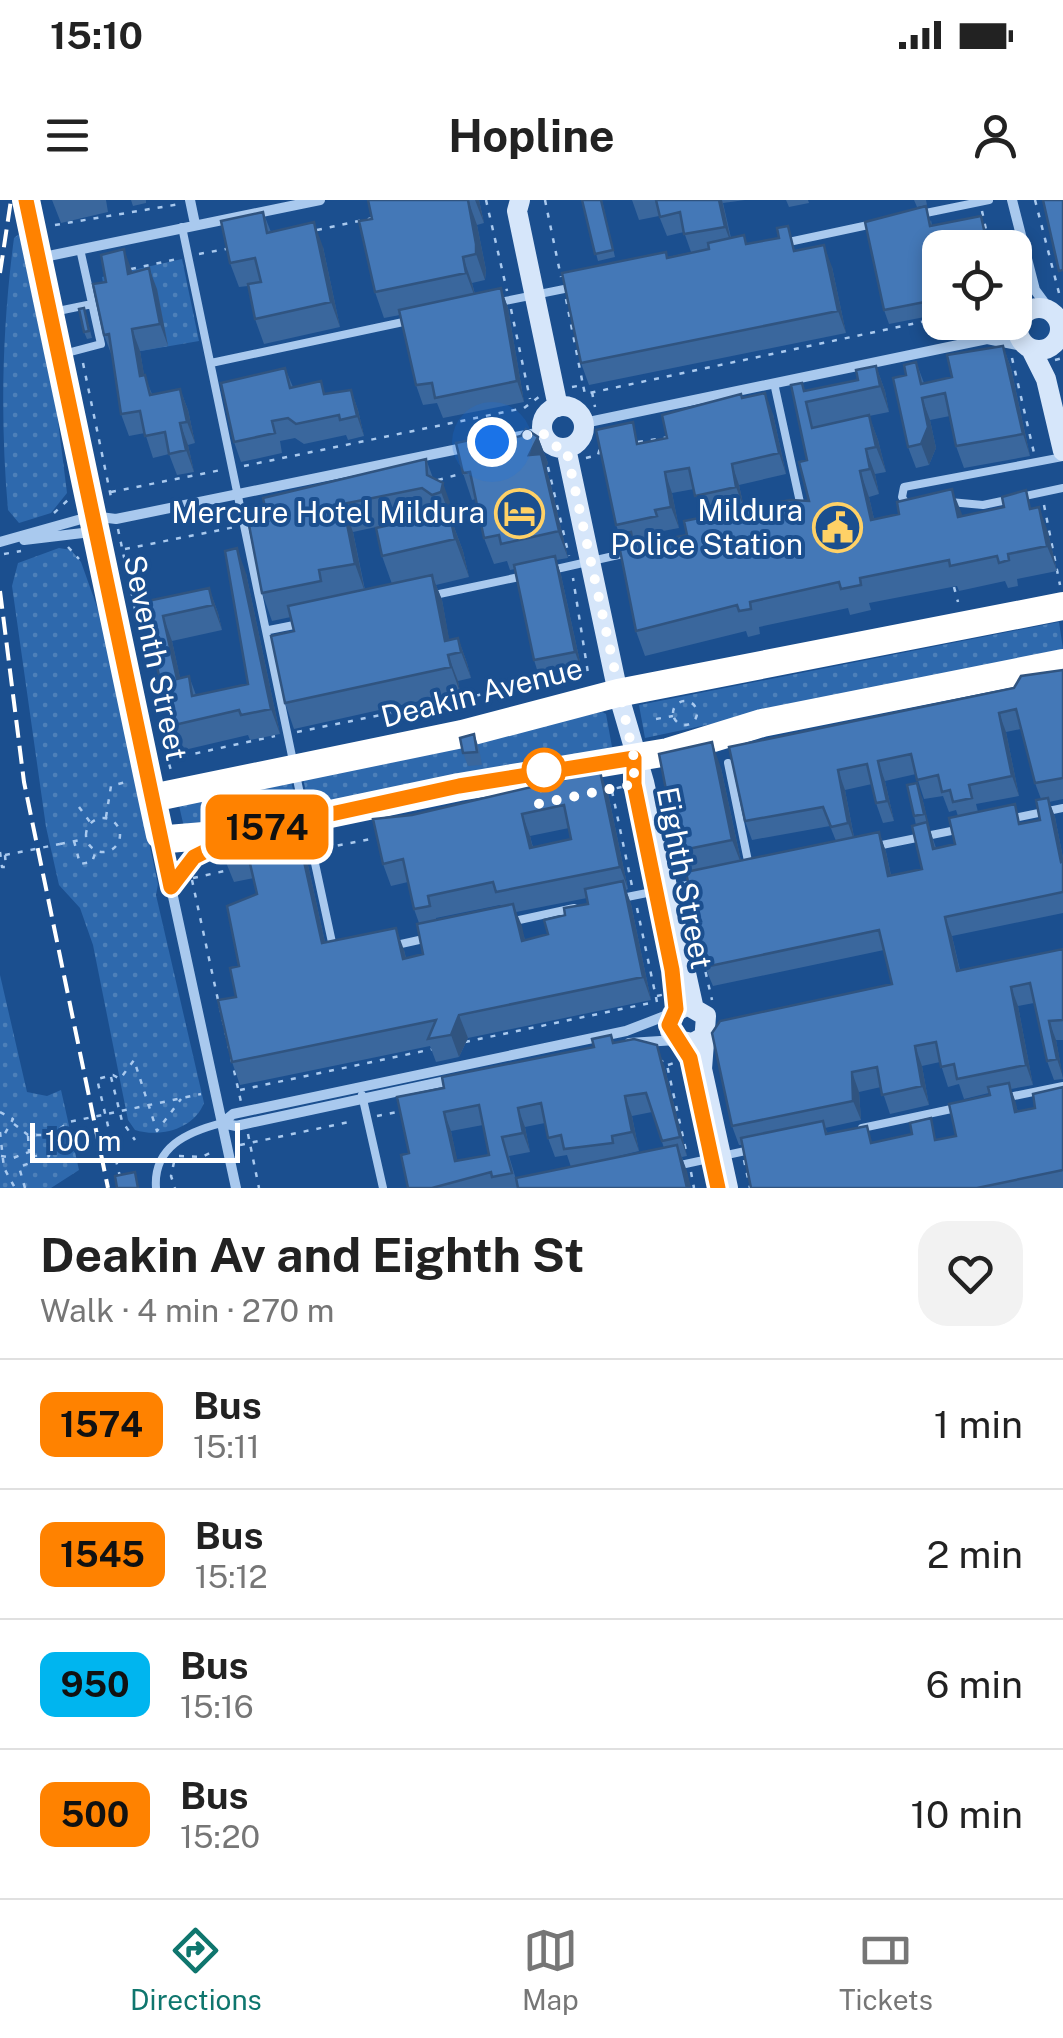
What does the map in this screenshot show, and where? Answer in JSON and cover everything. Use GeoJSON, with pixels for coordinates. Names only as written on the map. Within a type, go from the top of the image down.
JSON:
{"type":"FeatureCollection","features":[{"type":"Feature","properties":{"kind":"highway","name":"Seventh Street"},"geometry":{"type":"LineString","coordinates":[[26,200],[48,312],[69,353],[157,783],[160,835]]}},
{"type":"Feature","properties":{"kind":"highway","name":"Deakin Avenue"},"geometry":{"type":"LineString","coordinates":[[157,783],[294,769],[462,734],[618,693],[1063,606]]}},
{"type":"Feature","properties":{"kind":"highway"},"geometry":{"type":"LineString","coordinates":[[160,835],[178,842],[240,834],[544,770],[634,771],[762,723],[1063,663]]}},
{"type":"Feature","properties":{"kind":"street"},"geometry":{"type":"LineString","coordinates":[[38,258],[320,200]]}},
{"type":"Feature","properties":{"kind":"street"},"geometry":{"type":"LineString","coordinates":[[1012,200],[1019,230]]}},
{"type":"Feature","properties":{"kind":"street"},"geometry":{"type":"LineString","coordinates":[[190,201],[196,224]]}},
{"type":"Feature","properties":{"kind":"street"},"geometry":{"type":"LineString","coordinates":[[515,204],[556,399],[542,432]]}},
{"type":"Feature","properties":{"kind":"street"},"geometry":{"type":"LineString","coordinates":[[1032,280],[1035,290],[1057,309],[1060,327],[1048,386]]}},
{"type":"Feature","properties":{"kind":"street"},"geometry":{"type":"LineString","coordinates":[[1032,309],[1057,309]]}},
{"type":"Feature","properties":{"kind":"street"},"geometry":{"type":"LineString","coordinates":[[992,340],[1048,349],[1060,337]]}},
{"type":"Feature","properties":{"kind":"street"},"geometry":{"type":"LineString","coordinates":[[584,423],[982,340]]}},
{"type":"Feature","properties":{"kind":"street"},"geometry":{"type":"LineString","coordinates":[[1022,340],[1048,386],[1063,454]]}},
{"type":"Feature","properties":{"kind":"street"},"geometry":{"type":"LineString","coordinates":[[542,432],[554,446],[566,448],[582,436],[584,423],[577,412],[556,399]]}},
{"type":"Feature","properties":{"kind":"street"},"geometry":{"type":"LineString","coordinates":[[2,542],[542,432]]}},
{"type":"Feature","properties":{"kind":"street","name":"Eighth Street"},"geometry":{"type":"LineString","coordinates":[[566,448],[634,771],[644,782],[660,890],[688,1008]]}},
{"type":"Feature","properties":{"kind":"street"},"geometry":{"type":"LineString","coordinates":[[171,887],[194,857],[240,834]]}},
{"type":"Feature","properties":{"kind":"street","name":"Seventh Street"},"geometry":{"type":"LineString","coordinates":[[160,835],[236,1188]]}},
{"type":"Feature","properties":{"kind":"street"},"geometry":{"type":"LineString","coordinates":[[222,1123],[626,1031],[688,1008]]}},
{"type":"Feature","properties":{"kind":"street"},"geometry":{"type":"LineString","coordinates":[[688,1008],[708,1022],[703,1037],[702,1069],[718,1188]]}},
{"type":"Feature","properties":{"kind":"street"},"geometry":{"type":"LineString","coordinates":[[688,1008],[670,1031],[672,1041],[690,1058],[716,1158],[728,1188]]}},
{"type":"Feature","properties":{"kind":"street"},"geometry":{"type":"LineString","coordinates":[[362,1093],[672,1041],[693,1043],[703,1037]]}},
{"type":"Feature","properties":{"kind":"lane"},"geometry":{"type":"LineString","coordinates":[[904,218],[984,201]]}},
{"type":"Feature","properties":{"kind":"lane"},"geometry":{"type":"LineString","coordinates":[[772,245],[885,222]]}},
{"type":"Feature","properties":{"kind":"lane"},"geometry":{"type":"LineString","coordinates":[[182,228],[335,958]]}},
{"type":"Feature","properties":{"kind":"lane"},"geometry":{"type":"LineString","coordinates":[[69,353],[102,344],[80,249]]}},
{"type":"Feature","properties":{"kind":"lane"},"geometry":{"type":"LineString","coordinates":[[490,304],[583,285]]}},
{"type":"Feature","properties":{"kind":"lane"},"geometry":{"type":"LineString","coordinates":[[48,312],[92,304]]}},
{"type":"Feature","properties":{"kind":"lane"},"geometry":{"type":"LineString","coordinates":[[212,363],[416,320]]}},
{"type":"Feature","properties":{"kind":"lane"},"geometry":{"type":"LineString","coordinates":[[774,383],[803,515]]}},
{"type":"Feature","properties":{"kind":"lane"},"geometry":{"type":"LineString","coordinates":[[917,509],[905,504],[904,487],[1063,454]]}},
{"type":"Feature","properties":{"kind":"lane"},"geometry":{"type":"LineString","coordinates":[[945,503],[959,500],[983,504],[1063,488]]}},
{"type":"Feature","properties":{"kind":"lane"},"geometry":{"type":"LineString","coordinates":[[424,598],[636,551]]}},
{"type":"Feature","properties":{"kind":"lane"},"geometry":{"type":"LineString","coordinates":[[269,630],[313,621]]}},
{"type":"Feature","properties":{"kind":"lane"},"geometry":{"type":"LineString","coordinates":[[728,763],[750,872],[734,875]]}},
{"type":"Feature","properties":{"kind":"lane"},"geometry":{"type":"LineString","coordinates":[[1004,820],[1063,808]]}},
{"type":"Feature","properties":{"kind":"lane"},"geometry":{"type":"LineString","coordinates":[[868,848],[966,828]]}},
{"type":"Feature","properties":{"kind":"lane"},"geometry":{"type":"LineString","coordinates":[[616,899],[702,882]]}},
{"type":"Feature","properties":{"kind":"lane"},"geometry":{"type":"LineString","coordinates":[[506,922],[580,907]]}},
{"type":"Feature","properties":{"kind":"lane"},"geometry":{"type":"LineString","coordinates":[[373,950],[449,934]]}},
{"type":"Feature","properties":{"kind":"lane"},"geometry":{"type":"LineString","coordinates":[[992,1101],[1063,1086]]}},
{"type":"Feature","properties":{"kind":"lane"},"geometry":{"type":"LineString","coordinates":[[362,1093],[382,1188]]}},
{"type":"Feature","properties":{"kind":"lane"},"geometry":{"type":"LineString","coordinates":[[860,1128],[976,1104]]}},
{"type":"Feature","properties":{"kind":"lane"},"geometry":{"type":"LineString","coordinates":[[156,1188],[157,1168],[171,1145],[194,1131],[222,1123]]}},
{"type":"Feature","properties":{"kind":"lane"},"geometry":{"type":"LineString","coordinates":[[658,1170],[762,1148]]}},
{"type":"Feature","properties":{"kind":"path"},"geometry":{"type":"LineString","coordinates":[[1034,200],[1057,309]]}},
{"type":"Feature","properties":{"kind":"path"},"geometry":{"type":"LineString","coordinates":[[53,225],[190,201]]}},
{"type":"Feature","properties":{"kind":"path"},"geometry":{"type":"LineString","coordinates":[[984,201],[988,230]]}},
{"type":"Feature","properties":{"kind":"path"},"geometry":{"type":"LineString","coordinates":[[303,232],[381,216]]}},
{"type":"Feature","properties":{"kind":"path"},"geometry":{"type":"LineString","coordinates":[[120,271],[226,249]]}},
{"type":"Feature","properties":{"kind":"path"},"geometry":{"type":"LineString","coordinates":[[60,546],[72,548],[79,559],[103,523],[234,468],[524,408],[530,399],[556,399],[583,385],[585,394],[922,322]]}},
{"type":"Feature","properties":{"kind":"path"},"geometry":{"type":"LineString","coordinates":[[69,353],[103,523],[135,615]]}},
{"type":"Feature","properties":{"kind":"path"},"geometry":{"type":"LineString","coordinates":[[438,480],[476,470]]}},
{"type":"Feature","properties":{"kind":"path"},"geometry":{"type":"LineString","coordinates":[[48,516],[64,500],[103,523],[247,525],[285,516]]}},
{"type":"Feature","properties":{"kind":"path"},"geometry":{"type":"LineString","coordinates":[[0,555],[21,551]]}},
{"type":"Feature","properties":{"kind":"path"},"geometry":{"type":"LineString","coordinates":[[954,585],[958,602]]}},
{"type":"Feature","properties":{"kind":"path"},"geometry":{"type":"LineString","coordinates":[[169,759],[588,673]]}},
{"type":"Feature","properties":{"kind":"path"},"geometry":{"type":"LineString","coordinates":[[656,719],[673,716],[686,726],[696,719],[698,711],[682,701],[676,705],[673,716]]}},
{"type":"Feature","properties":{"kind":"path"},"geometry":{"type":"LineString","coordinates":[[106,818],[111,786],[157,783],[169,759],[160,736]]}},
{"type":"Feature","properties":{"kind":"path"},"geometry":{"type":"LineString","coordinates":[[593,793],[612,789],[634,771]]}},
{"type":"Feature","properties":{"kind":"path"},"geometry":{"type":"LineString","coordinates":[[612,789],[660,890],[688,1008]]}},
{"type":"Feature","properties":{"kind":"path"},"geometry":{"type":"LineString","coordinates":[[79,806],[91,823]]}},
{"type":"Feature","properties":{"kind":"path"},"geometry":{"type":"LineString","coordinates":[[86,838],[96,851],[107,852],[119,840],[116,824],[106,818],[91,823]]}},
{"type":"Feature","properties":{"kind":"path"},"geometry":{"type":"LineString","coordinates":[[86,838],[91,823]]}},
{"type":"Feature","properties":{"kind":"path"},"geometry":{"type":"LineString","coordinates":[[315,850],[390,835]]}},
{"type":"Feature","properties":{"kind":"path"},"geometry":{"type":"LineString","coordinates":[[3,854],[86,838]]}},
{"type":"Feature","properties":{"kind":"path"},"geometry":{"type":"LineString","coordinates":[[74,841],[80,864],[92,862],[96,851]]}},
{"type":"Feature","properties":{"kind":"path"},"geometry":{"type":"LineString","coordinates":[[453,1044],[657,1002],[660,890],[679,849]]}},
{"type":"Feature","properties":{"kind":"path"},"geometry":{"type":"LineString","coordinates":[[244,866],[192,878],[259,1188]]}},
{"type":"Feature","properties":{"kind":"path"},"geometry":{"type":"LineString","coordinates":[[672,1041],[694,1188]]}},
{"type":"Feature","properties":{"kind":"path"},"geometry":{"type":"LineString","coordinates":[[223,1089],[435,1048]]}},
{"type":"Feature","properties":{"kind":"path"},"geometry":{"type":"LineString","coordinates":[[123,1188],[97,1079],[111,1075],[120,1079],[134,1060],[156,1131],[181,1099]]}},
{"type":"Feature","properties":{"kind":"path"},"geometry":{"type":"LineString","coordinates":[[111,1075],[120,1111],[136,1140]]}},
{"type":"Feature","properties":{"kind":"path"},"geometry":{"type":"LineString","coordinates":[[0,1112],[28,1134],[51,1135],[69,1122],[202,1094]]}},
{"type":"Feature","properties":{"kind":"path"},"geometry":{"type":"LineString","coordinates":[[239,1146],[402,1111]]}},
{"type":"Feature","properties":{"kind":"path"},"geometry":{"type":"LineString","coordinates":[[1,1138],[14,1124]]}},
{"type":"Feature","properties":{"kind":"path"},"geometry":{"type":"LineString","coordinates":[[0,1132],[1,1168],[15,1188]]}},
{"type":"Feature","properties":{"kind":"path"},"geometry":{"type":"LineString","coordinates":[[28,1134],[29,1152]]}},
{"type":"Feature","properties":{"kind":"path"},"geometry":{"type":"LineString","coordinates":[[25,1188],[20,1167],[49,1156],[51,1135]]}},
{"type":"Feature","properties":{"kind":"path"},"geometry":{"type":"LineString","coordinates":[[0,1156],[12,1158],[34,1151],[37,1158]]}},
{"type":"Feature","properties":{"kind":"path"},"geometry":{"type":"LineString","coordinates":[[175,1188],[171,1176],[176,1159],[202,1158],[216,1151]]}},
{"type":"Feature","properties":{"kind":"path"},"geometry":{"type":"LineString","coordinates":[[743,1152],[750,1188]]}},
{"type":"Feature","properties":{"kind":"shaded area"},"geometry":{"type":"Polygon","coordinates":[[[19,234],[57,413],[67,493],[51,513],[19,523],[8,510],[3,408],[7,306],[14,238],[19,234]]]}},
{"type":"Feature","properties":{"kind":"shaded area"},"geometry":{"type":"Polygon","coordinates":[[[182,259],[199,341],[112,356],[101,306],[107,304],[102,277],[182,259]]]}},
{"type":"Feature","properties":{"kind":"shaded area"},"geometry":{"type":"Polygon","coordinates":[[[59,548],[71,550],[81,562],[101,618],[158,884],[156,895],[204,1103],[193,1119],[165,1132],[135,1130],[128,1120],[93,945],[80,908],[59,885],[46,827],[12,586],[18,563],[59,548]]]}},
{"type":"Feature","properties":{"kind":"shaded area"},"geometry":{"type":"Polygon","coordinates":[[[1059,622],[1063,649],[645,738],[639,705],[1059,622]]]}},
{"type":"Feature","properties":{"kind":"shaded area"},"geometry":{"type":"Polygon","coordinates":[[[606,714],[612,747],[315,810],[309,807],[303,778],[306,774],[606,714]]]}},
{"type":"Feature","properties":{"kind":"shaded area"},"geometry":{"type":"Polygon","coordinates":[[[291,781],[298,810],[186,836],[178,801],[291,781]]]}},
{"type":"Feature","properties":{"kind":"shaded area"},"geometry":{"type":"Polygon","coordinates":[[[0,975],[27,1092],[47,1096],[61,1090],[79,1170],[51,1188],[0,1188],[0,975]]]}},
{"type":"Feature","properties":{"kind":"building"},"geometry":{"type":"Polygon","coordinates":[[[368,200],[468,200],[476,254],[463,257],[466,273],[375,292],[359,221],[372,219],[368,200]]]}},
{"type":"Feature","properties":{"kind":"building"},"geometry":{"type":"Polygon","coordinates":[[[582,200],[601,200],[613,250],[595,254],[582,200]]]}},
{"type":"Feature","properties":{"kind":"building"},"geometry":{"type":"Polygon","coordinates":[[[656,200],[719,200],[725,227],[684,234],[680,212],[660,217],[656,200]]]}},
{"type":"Feature","properties":{"kind":"building"},"geometry":{"type":"Polygon","coordinates":[[[1043,200],[1063,200],[1063,270],[1059,271],[1043,200]]]}},
{"type":"Feature","properties":{"kind":"building"},"geometry":{"type":"Polygon","coordinates":[[[926,206],[930,226],[981,216],[984,230],[922,230],[922,303],[884,310],[865,222],[926,206]]]}},
{"type":"Feature","properties":{"kind":"building"},"geometry":{"type":"Polygon","coordinates":[[[263,212],[267,233],[314,222],[331,302],[255,319],[248,284],[261,282],[255,258],[230,263],[221,221],[263,212]]]}},
{"type":"Feature","properties":{"kind":"building"},"geometry":{"type":"Polygon","coordinates":[[[788,226],[794,251],[824,245],[838,311],[581,363],[562,273],[666,252],[667,258],[709,249],[708,243],[744,235],[746,244],[779,238],[777,228],[788,226]]]}},
{"type":"Feature","properties":{"kind":"building"},"geometry":{"type":"Polygon","coordinates":[[[124,249],[128,274],[149,268],[160,324],[132,329],[140,376],[145,375],[150,395],[180,389],[187,422],[180,423],[186,450],[169,454],[165,432],[145,436],[140,411],[121,414],[109,334],[104,335],[93,284],[106,282],[101,255],[124,249]]]}},
{"type":"Feature","properties":{"kind":"building"},"geometry":{"type":"Polygon","coordinates":[[[501,288],[517,381],[435,398],[432,383],[416,385],[399,310],[501,288]]]}},
{"type":"Feature","properties":{"kind":"building"},"geometry":{"type":"Polygon","coordinates":[[[84,308],[89,331],[84,332],[79,309],[84,308]]]}},
{"type":"Feature","properties":{"kind":"building"},"geometry":{"type":"Polygon","coordinates":[[[1003,346],[1023,434],[956,446],[945,393],[922,398],[928,427],[921,444],[908,447],[893,378],[906,375],[904,365],[916,362],[921,384],[952,377],[947,355],[1003,346]]]}},
{"type":"Feature","properties":{"kind":"building"},"geometry":{"type":"Polygon","coordinates":[[[876,366],[880,386],[806,402],[812,428],[869,415],[876,447],[866,449],[870,469],[860,471],[871,520],[899,514],[897,502],[952,489],[958,517],[1004,507],[1002,497],[1026,490],[1030,509],[1039,507],[1047,546],[1008,554],[1009,560],[999,563],[997,556],[950,566],[949,560],[860,578],[861,585],[841,589],[839,582],[750,602],[751,609],[739,611],[737,605],[636,631],[617,535],[631,532],[633,543],[650,542],[687,535],[684,521],[790,500],[809,501],[799,462],[807,460],[791,385],[802,383],[804,391],[858,380],[856,370],[876,366]]]}},
{"type":"Feature","properties":{"kind":"building"},"geometry":{"type":"Polygon","coordinates":[[[285,368],[290,388],[321,381],[324,394],[351,390],[357,416],[340,420],[339,415],[296,424],[288,418],[272,421],[275,433],[234,442],[221,383],[285,368]]]}},
{"type":"Feature","properties":{"kind":"building"},"geometry":{"type":"Polygon","coordinates":[[[765,393],[779,453],[732,464],[736,487],[695,496],[689,468],[665,472],[671,507],[655,510],[657,516],[616,525],[596,430],[633,422],[637,444],[667,438],[662,415],[741,394],[742,398],[765,393]]]}},
{"type":"Feature","properties":{"kind":"building","name":"Mercure Hotel Mildura"},"geometry":{"type":"Polygon","coordinates":[[[526,429],[538,437],[529,455],[541,454],[559,531],[501,544],[499,535],[484,538],[470,472],[463,473],[456,443],[503,433],[504,440],[521,436],[526,429]]]}},
{"type":"Feature","properties":{"kind":"building"},"geometry":{"type":"Polygon","coordinates":[[[426,459],[427,475],[443,483],[441,492],[432,495],[422,488],[343,504],[355,564],[319,570],[321,581],[262,593],[249,525],[268,521],[263,498],[426,459]]]}},
{"type":"Feature","properties":{"kind":"building"},"geometry":{"type":"Polygon","coordinates":[[[449,512],[455,539],[382,556],[376,528],[449,512]]]}},
{"type":"Feature","properties":{"kind":"building"},"geometry":{"type":"Polygon","coordinates":[[[237,548],[271,709],[241,715],[239,710],[170,726],[143,602],[209,588],[213,605],[163,616],[177,679],[189,676],[192,696],[248,684],[225,551],[237,548]]]}},
{"type":"Feature","properties":{"kind":"building"},"geometry":{"type":"Polygon","coordinates":[[[555,556],[575,652],[534,660],[514,565],[555,556]]]}},
{"type":"Feature","properties":{"kind":"building"},"geometry":{"type":"Polygon","coordinates":[[[432,575],[445,641],[458,638],[461,652],[448,655],[451,667],[285,703],[271,636],[294,631],[288,606],[432,575]]]}},
{"type":"Feature","properties":{"kind":"building"},"geometry":{"type":"Polygon","coordinates":[[[1063,670],[1063,778],[1035,783],[1016,709],[999,713],[1012,776],[969,785],[972,798],[953,802],[950,790],[942,792],[938,775],[917,780],[911,754],[878,761],[887,801],[876,803],[867,764],[838,770],[848,823],[831,827],[823,807],[745,821],[729,747],[1014,688],[1021,676],[1063,670]]]}},
{"type":"Feature","properties":{"kind":"building"},"geometry":{"type":"Polygon","coordinates":[[[474,734],[477,752],[463,753],[460,738],[474,734]]]}},
{"type":"Feature","properties":{"kind":"building"},"geometry":{"type":"Polygon","coordinates":[[[712,742],[732,840],[678,851],[659,754],[712,742]]]}},
{"type":"Feature","properties":{"kind":"building"},"geometry":{"type":"Polygon","coordinates":[[[600,771],[620,867],[496,892],[493,882],[428,896],[430,906],[414,909],[403,859],[383,864],[373,819],[412,815],[600,771]],[[564,805],[522,814],[530,848],[571,839],[564,805]]]}},
{"type":"Feature","properties":{"kind":"building"},"geometry":{"type":"Polygon","coordinates":[[[917,783],[924,814],[914,816],[907,785],[917,783]]]}},
{"type":"Feature","properties":{"kind":"building"},"geometry":{"type":"Polygon","coordinates":[[[1048,798],[1063,861],[1063,892],[945,917],[957,971],[1063,949],[1063,1020],[1049,1021],[1057,1059],[1047,1061],[1030,983],[1011,987],[1026,1065],[957,1079],[954,1064],[941,1067],[936,1042],[915,1046],[922,1086],[882,1095],[877,1067],[852,1072],[853,1101],[732,1126],[712,1033],[720,1021],[892,984],[879,930],[705,967],[686,872],[879,832],[888,876],[903,873],[922,869],[912,826],[927,822],[933,849],[955,844],[949,818],[1015,804],[1019,824],[1040,820],[1036,800],[1048,798]]]}},
{"type":"Feature","properties":{"kind":"building"},"geometry":{"type":"Polygon","coordinates":[[[298,834],[322,943],[396,928],[403,959],[423,954],[417,924],[513,904],[522,941],[548,934],[544,920],[565,915],[564,908],[588,904],[585,889],[623,881],[643,977],[459,1015],[451,1035],[428,1039],[436,1020],[232,1062],[218,1000],[236,997],[230,968],[239,966],[227,906],[257,894],[248,855],[225,860],[223,850],[298,834]]]}},
{"type":"Feature","properties":{"kind":"building"},"geometry":{"type":"Polygon","coordinates":[[[611,1035],[613,1043],[634,1039],[657,1045],[680,1137],[662,1141],[646,1093],[625,1096],[632,1132],[612,1136],[613,1143],[564,1149],[561,1135],[548,1138],[541,1103],[518,1108],[523,1133],[502,1137],[512,1173],[492,1177],[491,1172],[432,1188],[408,1188],[401,1155],[409,1153],[397,1097],[444,1088],[442,1077],[594,1047],[592,1039],[611,1035]],[[479,1105],[444,1112],[455,1161],[489,1155],[479,1105]]]}},
{"type":"Feature","properties":{"kind":"building"},"geometry":{"type":"Polygon","coordinates":[[[1009,1083],[1015,1112],[1035,1108],[1033,1094],[1063,1087],[1063,1170],[977,1188],[751,1188],[741,1138],[823,1121],[826,1134],[867,1126],[871,1143],[912,1134],[910,1123],[931,1118],[935,1140],[956,1136],[949,1104],[990,1095],[988,1087],[1009,1083]]]}},
{"type":"Feature","properties":{"kind":"building"},"geometry":{"type":"Polygon","coordinates":[[[677,1145],[687,1188],[518,1188],[516,1178],[677,1145]]]}},
{"type":"Feature","properties":{"kind":"building"},"geometry":{"type":"Polygon","coordinates":[[[135,1172],[138,1188],[117,1188],[115,1176],[135,1172]]]}},
{"type":"Feature","properties":{"kind":"railway"},"geometry":{"type":"LineString","coordinates":[[0,273],[11,200]]}},
{"type":"Feature","properties":{"kind":"railway"},"geometry":{"type":"LineString","coordinates":[[0,591],[24,782],[108,1188]]}},
{"type":"Feature","properties":{"kind":"bus line","name":"1574"},"geometry":{"type":"LineString","coordinates":[[26,200],[171,887],[194,857],[240,834],[459,786],[634,758],[634,784],[675,992],[676,1009],[669,1019],[670,1031],[690,1058],[718,1188]]}},
{"type":"Feature","properties":{"kind":"place","name":"Mercure Hotel Mildura"},"geometry":{"type":"Point","coordinates":[520,513]}},
{"type":"Feature","properties":{"kind":"place","name":"Mildura Police Station"},"geometry":{"type":"Point","coordinates":[838,528]}},
{"type":"Feature","properties":{"kind":"route"},"geometry":{"type":"LineString","coordinates":[[492,442],[542,432],[548,442],[566,448],[634,758],[634,784],[538,804],[544,770]]}}]}
